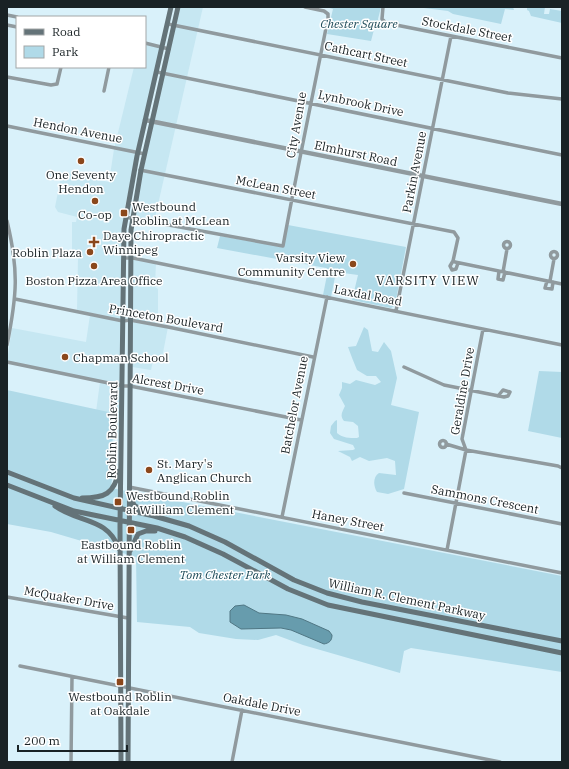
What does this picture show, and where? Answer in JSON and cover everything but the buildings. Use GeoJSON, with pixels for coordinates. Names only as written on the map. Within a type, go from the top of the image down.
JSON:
{"type":"FeatureCollection","features":[{"type":"Feature","properties":{"kind":"main road","name":"Roblin Boulevard"},"geometry":{"type":"LineString","coordinates":[[121,762],[120,521],[123,386],[124,217],[171,7]]}},
{"type":"Feature","properties":{"kind":"main road","name":"Roblin Boulevard"},"geometry":{"type":"LineString","coordinates":[[128,762],[128,511],[130,494],[130,258],[132,219],[141,170],[178,7]]}},
{"type":"Feature","properties":{"kind":"main road"},"geometry":{"type":"LineString","coordinates":[[74,498],[100,498],[108,493],[116,481],[121,458]]}},
{"type":"Feature","properties":{"kind":"main road","name":"William R. Clement Parkway"},"geometry":{"type":"LineString","coordinates":[[7,472],[74,498],[154,516],[205,532],[294,580],[327,593],[362,602],[562,641]]}},
{"type":"Feature","properties":{"kind":"main road","name":"William R. Clement Parkway"},"geometry":{"type":"LineString","coordinates":[[7,485],[51,503],[80,512],[165,531],[205,545],[288,589],[328,605],[562,653]]}},
{"type":"Feature","properties":{"kind":"main road"},"geometry":{"type":"LineString","coordinates":[[130,494],[134,505],[138,509],[154,516]]}},
{"type":"Feature","properties":{"kind":"main road"},"geometry":{"type":"LineString","coordinates":[[51,503],[60,509],[106,529],[113,536],[120,553]]}},
{"type":"Feature","properties":{"kind":"main road"},"geometry":{"type":"LineString","coordinates":[[128,555],[134,539],[140,532],[165,531]]}},
{"type":"Feature","properties":{"kind":"street","name":"City Avenue"},"geometry":{"type":"LineString","coordinates":[[132,219],[282,246],[328,18],[328,14],[324,11],[305,7]]}},
{"type":"Feature","properties":{"kind":"street","name":"Stockdale Street"},"geometry":{"type":"LineString","coordinates":[[383,7],[382,19],[386,22],[562,58]]}},
{"type":"Feature","properties":{"kind":"street","name":"Cathcart Street"},"geometry":{"type":"LineString","coordinates":[[168,24],[508,93],[562,99]]}},
{"type":"Feature","properties":{"kind":"street","name":"Parkin Avenue"},"geometry":{"type":"LineString","coordinates":[[396,311],[451,36]]}},
{"type":"Feature","properties":{"kind":"street"},"geometry":{"type":"LineString","coordinates":[[146,43],[169,48]]}},
{"type":"Feature","properties":{"kind":"street"},"geometry":{"type":"LineString","coordinates":[[7,77],[51,85],[57,84],[61,68]]}},
{"type":"Feature","properties":{"kind":"street"},"geometry":{"type":"LineString","coordinates":[[104,91],[109,68]]}},
{"type":"Feature","properties":{"kind":"street","name":"Lynbrook Drive"},"geometry":{"type":"LineString","coordinates":[[157,72],[562,155]]}},
{"type":"Feature","properties":{"kind":"street","name":"Elmhurst Road"},"geometry":{"type":"LineString","coordinates":[[145,120],[562,204]]}},
{"type":"Feature","properties":{"kind":"street","name":"Hendon Avenue"},"geometry":{"type":"LineString","coordinates":[[7,126],[145,154]]}},
{"type":"Feature","properties":{"kind":"street","name":"McLean Street"},"geometry":{"type":"LineString","coordinates":[[134,171],[141,170],[454,232],[457,234],[453,261]]}},
{"type":"Feature","properties":{"kind":"street"},"geometry":{"type":"LineString","coordinates":[[124,217],[132,219]]}},
{"type":"Feature","properties":{"kind":"street"},"geometry":{"type":"LineString","coordinates":[[7,221],[16,265],[16,299],[7,346]]}},
{"type":"Feature","properties":{"kind":"street"},"geometry":{"type":"LineString","coordinates":[[502,272],[507,249]]}},
{"type":"Feature","properties":{"kind":"street","name":"Laxdal Road"},"geometry":{"type":"LineString","coordinates":[[124,258],[562,344]]}},
{"type":"Feature","properties":{"kind":"street"},"geometry":{"type":"LineString","coordinates":[[550,282],[554,259]]}},
{"type":"Feature","properties":{"kind":"street"},"geometry":{"type":"LineString","coordinates":[[458,263],[456,269],[452,270],[450,266],[453,261],[562,284]]}},
{"type":"Feature","properties":{"kind":"street","name":"Batchelor Avenue"},"geometry":{"type":"LineString","coordinates":[[282,517],[313,357],[327,297]]}},
{"type":"Feature","properties":{"kind":"street","name":"Princeton Boulevard"},"geometry":{"type":"LineString","coordinates":[[16,299],[123,321],[130,320],[313,357]]}},
{"type":"Feature","properties":{"kind":"street","name":"Geraldine Drive"},"geometry":{"type":"LineString","coordinates":[[447,550],[466,450],[462,439],[483,329]]}},
{"type":"Feature","properties":{"kind":"street","name":"Alcrest Drive"},"geometry":{"type":"LineString","coordinates":[[7,362],[301,420]]}},
{"type":"Feature","properties":{"kind":"street"},"geometry":{"type":"LineString","coordinates":[[404,367],[444,385],[498,396]]}},
{"type":"Feature","properties":{"kind":"street"},"geometry":{"type":"LineString","coordinates":[[446,444],[466,450],[558,466],[562,468]]}},
{"type":"Feature","properties":{"kind":"street","name":"Haney Street"},"geometry":{"type":"LineString","coordinates":[[129,487],[562,573]]}},
{"type":"Feature","properties":{"kind":"street","name":"Sammons Crescent"},"geometry":{"type":"LineString","coordinates":[[404,493],[562,524]]}},
{"type":"Feature","properties":{"kind":"street","name":"McQuaker Drive"},"geometry":{"type":"LineString","coordinates":[[7,597],[128,618]]}},
{"type":"Feature","properties":{"kind":"street","name":"Oakdale Drive"},"geometry":{"type":"LineString","coordinates":[[20,666],[72,678],[127,687],[500,762]]}},
{"type":"Feature","properties":{"kind":"street"},"geometry":{"type":"LineString","coordinates":[[71,762],[72,678]]}},
{"type":"Feature","properties":{"kind":"street"},"geometry":{"type":"LineString","coordinates":[[232,762],[242,710]]}},
{"type":"Feature","properties":{"kind":"shaded area"},"geometry":{"type":"Polygon","coordinates":[[[179,7],[203,7],[154,222],[133,218],[179,7]]]}},
{"type":"Feature","properties":{"kind":"shaded area"},"geometry":{"type":"Polygon","coordinates":[[[146,44],[161,48],[124,211],[122,320],[77,310],[78,257],[72,257],[72,222],[76,222],[77,217],[58,212],[55,207],[62,172],[109,182],[114,149],[134,68],[146,68],[146,44]]]}},
{"type":"Feature","properties":{"kind":"shaded area"},"geometry":{"type":"Polygon","coordinates":[[[132,258],[156,262],[155,287],[158,289],[158,325],[168,327],[162,358],[154,356],[151,370],[132,367],[132,258]]]}},
{"type":"Feature","properties":{"kind":"shaded area","name":"Chapman School"},"geometry":{"type":"Polygon","coordinates":[[[90,315],[123,322],[122,386],[7,361],[12,328],[86,342],[90,315]]]}},
{"type":"Feature","properties":{"kind":"shaded area"},"geometry":{"type":"Polygon","coordinates":[[[100,382],[122,387],[121,417],[96,412],[100,382]]]}},
{"type":"Feature","properties":{"kind":"shaded area"},"geometry":{"type":"Polygon","coordinates":[[[244,605],[259,613],[286,615],[302,619],[329,631],[332,635],[331,640],[324,644],[291,630],[281,628],[241,629],[230,622],[230,611],[235,606],[244,605]]]}},
{"type":"Feature","properties":{"kind":"green space","name":"Chester Square"},"geometry":{"type":"Polygon","coordinates":[[[326,7],[381,7],[378,19],[379,23],[376,22],[371,41],[327,34],[333,9],[326,7]]]}},
{"type":"Feature","properties":{"kind":"green space"},"geometry":{"type":"Polygon","coordinates":[[[416,7],[513,7],[514,10],[505,9],[501,24],[453,14],[448,11],[416,7]]]}},
{"type":"Feature","properties":{"kind":"green space"},"geometry":{"type":"Polygon","coordinates":[[[527,7],[545,7],[544,14],[549,14],[550,9],[562,11],[562,23],[531,16],[527,10],[527,7]]]}},
{"type":"Feature","properties":{"kind":"green space","name":"Varsity View Community Centre"},"geometry":{"type":"Polygon","coordinates":[[[288,225],[406,247],[395,305],[391,308],[352,300],[358,275],[336,272],[331,297],[323,295],[328,270],[326,268],[217,248],[220,236],[284,247],[288,225]]]}},
{"type":"Feature","properties":{"kind":"green space"},"geometry":{"type":"Polygon","coordinates":[[[364,327],[368,330],[372,351],[378,352],[384,342],[391,351],[397,378],[391,405],[419,412],[404,489],[388,494],[377,492],[374,484],[375,479],[379,473],[396,475],[395,461],[387,458],[369,461],[360,457],[352,461],[350,457],[338,451],[353,450],[355,449],[353,445],[334,439],[330,433],[331,426],[337,420],[337,433],[346,437],[359,437],[358,426],[353,422],[344,421],[342,417],[345,406],[339,395],[342,388],[342,382],[350,384],[356,380],[375,385],[381,382],[376,376],[367,376],[357,370],[348,347],[356,346],[364,327]]]}},
{"type":"Feature","properties":{"kind":"green space"},"geometry":{"type":"Polygon","coordinates":[[[539,371],[562,372],[562,438],[528,431],[539,371]]]}},
{"type":"Feature","properties":{"kind":"green space","name":"Tom Chester Park"},"geometry":{"type":"Polygon","coordinates":[[[7,390],[113,413],[111,488],[562,576],[562,672],[411,648],[404,651],[400,673],[303,645],[276,635],[258,640],[236,639],[199,633],[190,627],[137,622],[136,557],[51,532],[7,524],[7,390]]]}},
{"type":"Feature","properties":{"kind":"place","name":"One Seventy Hendon"},"geometry":{"type":"Point","coordinates":[81,161]}},
{"type":"Feature","properties":{"kind":"place","name":"Co-op"},"geometry":{"type":"Point","coordinates":[95,201]}},
{"type":"Feature","properties":{"kind":"place","name":"Westbound Roblin at McLean"},"geometry":{"type":"Point","coordinates":[124,213]}},
{"type":"Feature","properties":{"kind":"place","name":"Daye Chiropractic Winnipeg"},"geometry":{"type":"Point","coordinates":[94,242]}},
{"type":"Feature","properties":{"kind":"place","name":"Roblin Plaza"},"geometry":{"type":"Point","coordinates":[90,252]}},
{"type":"Feature","properties":{"kind":"place","name":"Varsity View Community Centre"},"geometry":{"type":"Point","coordinates":[353,264]}},
{"type":"Feature","properties":{"kind":"place","name":"Boston Pizza Area Office"},"geometry":{"type":"Point","coordinates":[94,266]}},
{"type":"Feature","properties":{"kind":"place","name":"Chapman School"},"geometry":{"type":"Point","coordinates":[65,357]}},
{"type":"Feature","properties":{"kind":"place","name":"St. Mary's Anglican Church"},"geometry":{"type":"Point","coordinates":[149,470]}},
{"type":"Feature","properties":{"kind":"place","name":"Westbound Roblin at William Clement"},"geometry":{"type":"Point","coordinates":[118,502]}},
{"type":"Feature","properties":{"kind":"place","name":"Eastbound Roblin at William Clement"},"geometry":{"type":"Point","coordinates":[131,530]}},
{"type":"Feature","properties":{"kind":"place","name":"Westbound Roblin at Oakdale"},"geometry":{"type":"Point","coordinates":[120,682]}},
{"type":"Feature","properties":{"kind":"district","name":"VARSITY VIEW"},"geometry":{"type":"Point","coordinates":[428,280]}}]}
